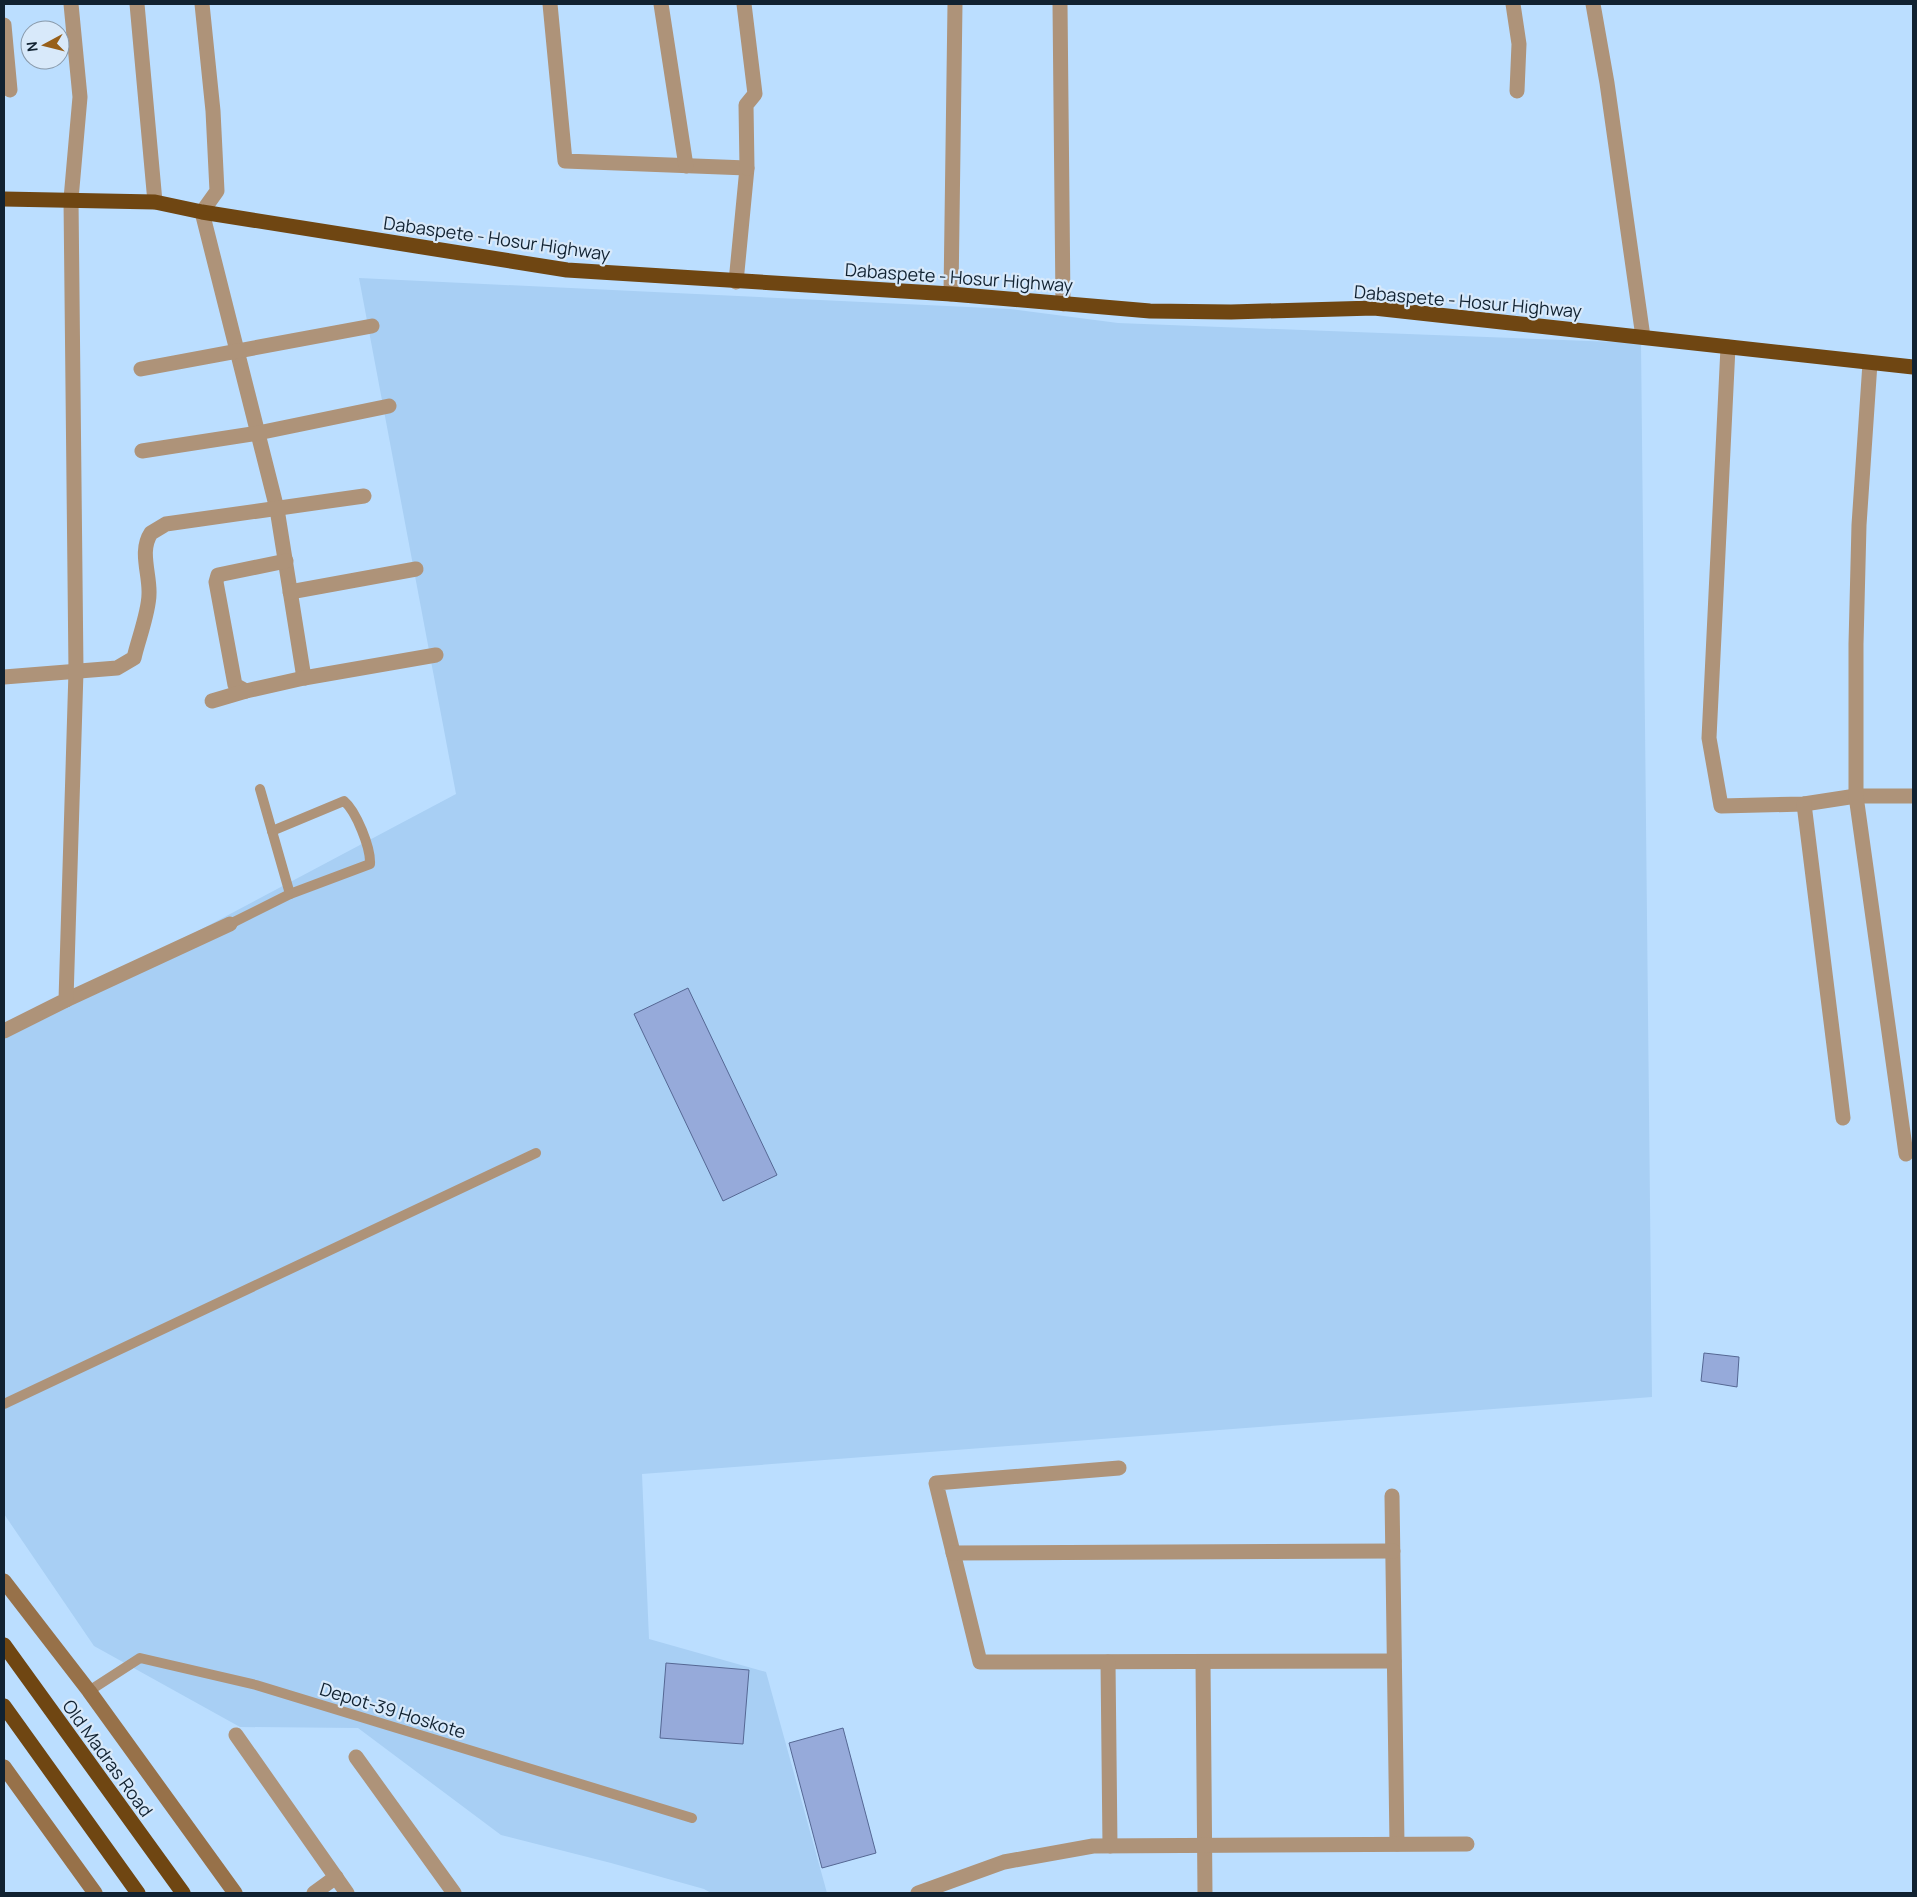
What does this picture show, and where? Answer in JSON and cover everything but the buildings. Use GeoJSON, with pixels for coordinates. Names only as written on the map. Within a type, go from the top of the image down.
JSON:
{"type":"FeatureCollection","features":[{"type":"Feature","properties":{"kind":"highway","name":"Dabaspete - Hosur Highway"},"geometry":{"type":"LineString","coordinates":[[4,199],[155,202],[202,212],[567,270],[951,294],[1150,311],[1231,312],[1374,308],[1913,367]]}},
{"type":"Feature","properties":{"kind":"highway","name":"Old Madras Road"},"geometry":{"type":"LineString","coordinates":[[4,1645],[183,1893]]}},
{"type":"Feature","properties":{"kind":"highway"},"geometry":{"type":"LineString","coordinates":[[4,1706],[138,1893]]}},
{"type":"Feature","properties":{"kind":"street"},"geometry":{"type":"LineString","coordinates":[[66,1000],[76,670],[71,199],[80,97],[71,4]]}},
{"type":"Feature","properties":{"kind":"street"},"geometry":{"type":"LineString","coordinates":[[137,4],[155,202]]}},
{"type":"Feature","properties":{"kind":"street"},"geometry":{"type":"LineString","coordinates":[[202,4],[213,111],[217,191],[202,212],[277,509],[304,678]]}},
{"type":"Feature","properties":{"kind":"street"},"geometry":{"type":"LineString","coordinates":[[550,4],[565,162],[747,168]]}},
{"type":"Feature","properties":{"kind":"street"},"geometry":{"type":"LineString","coordinates":[[661,4],[686,166]]}},
{"type":"Feature","properties":{"kind":"street"},"geometry":{"type":"LineString","coordinates":[[736,282],[747,168],[746,105],[756,94],[744,4]]}},
{"type":"Feature","properties":{"kind":"street"},"geometry":{"type":"LineString","coordinates":[[951,294],[955,4]]}},
{"type":"Feature","properties":{"kind":"street"},"geometry":{"type":"LineString","coordinates":[[1060,4],[1063,304]]}},
{"type":"Feature","properties":{"kind":"street"},"geometry":{"type":"LineString","coordinates":[[1514,4],[1519,44],[1517,91]]}},
{"type":"Feature","properties":{"kind":"street"},"geometry":{"type":"LineString","coordinates":[[1593,4],[1643,337]]}},
{"type":"Feature","properties":{"kind":"street"},"geometry":{"type":"LineString","coordinates":[[4,25],[10,90]]}},
{"type":"Feature","properties":{"kind":"street"},"geometry":{"type":"LineString","coordinates":[[141,369],[372,326]]}},
{"type":"Feature","properties":{"kind":"street"},"geometry":{"type":"LineString","coordinates":[[1728,347],[1709,738],[1721,806],[1804,804],[1856,796],[1913,796]]}},
{"type":"Feature","properties":{"kind":"street"},"geometry":{"type":"LineString","coordinates":[[1870,363],[1859,525],[1856,644],[1856,796],[1906,1154]]}},
{"type":"Feature","properties":{"kind":"street"},"geometry":{"type":"LineString","coordinates":[[142,451],[258,432],[389,406]]}},
{"type":"Feature","properties":{"kind":"street"},"geometry":{"type":"LineString","coordinates":[[4,677],[117,668],[134,658],[149,594],[146,552],[151,532],[166,524],[364,496]]}},
{"type":"Feature","properties":{"kind":"street"},"geometry":{"type":"LineString","coordinates":[[246,691],[235,685],[216,582],[218,575],[286,561]]}},
{"type":"Feature","properties":{"kind":"street"},"geometry":{"type":"LineString","coordinates":[[290,592],[416,569]]}},
{"type":"Feature","properties":{"kind":"street"},"geometry":{"type":"LineString","coordinates":[[212,701],[304,678],[436,655]]}},
{"type":"Feature","properties":{"kind":"street"},"geometry":{"type":"LineString","coordinates":[[1804,804],[1844,1118]]}},
{"type":"Feature","properties":{"kind":"street"},"geometry":{"type":"LineString","coordinates":[[4,1031],[230,924]]}},
{"type":"Feature","properties":{"kind":"street"},"geometry":{"type":"LineString","coordinates":[[1119,1468],[936,1483],[980,1662],[1394,1661]]}},
{"type":"Feature","properties":{"kind":"street"},"geometry":{"type":"LineString","coordinates":[[1392,1496],[1397,1844]]}},
{"type":"Feature","properties":{"kind":"street"},"geometry":{"type":"LineString","coordinates":[[953,1553],[1393,1551]]}},
{"type":"Feature","properties":{"kind":"street"},"geometry":{"type":"LineString","coordinates":[[4,1581],[89,1691],[236,1893]]}},
{"type":"Feature","properties":{"kind":"street"},"geometry":{"type":"LineString","coordinates":[[1108,1662],[1110,1846]]}},
{"type":"Feature","properties":{"kind":"street"},"geometry":{"type":"LineString","coordinates":[[1203,1662],[1205,1893]]}},
{"type":"Feature","properties":{"kind":"street"},"geometry":{"type":"LineString","coordinates":[[236,1735],[347,1893]]}},
{"type":"Feature","properties":{"kind":"street"},"geometry":{"type":"LineString","coordinates":[[356,1757],[454,1893]]}},
{"type":"Feature","properties":{"kind":"street"},"geometry":{"type":"LineString","coordinates":[[4,1767],[95,1893]]}},
{"type":"Feature","properties":{"kind":"street"},"geometry":{"type":"LineString","coordinates":[[918,1893],[1004,1862],[1093,1846],[1467,1844]]}},
{"type":"Feature","properties":{"kind":"street"},"geometry":{"type":"LineString","coordinates":[[314,1893],[336,1877]]}},
{"type":"Feature","properties":{"kind":"lane"},"geometry":{"type":"LineString","coordinates":[[260,789],[290,894]]}},
{"type":"Feature","properties":{"kind":"lane"},"geometry":{"type":"LineString","coordinates":[[230,924],[290,894],[370,864],[370,854],[351,807],[344,800],[272,831]]}},
{"type":"Feature","properties":{"kind":"lane"},"geometry":{"type":"LineString","coordinates":[[4,1404],[536,1153]]}},
{"type":"Feature","properties":{"kind":"lane","name":"Depot-39 Hoskote"},"geometry":{"type":"LineString","coordinates":[[89,1691],[140,1658],[256,1685],[692,1818]]}},
{"type":"Feature","properties":{"kind":"shaded area"},"geometry":{"type":"Polygon","coordinates":[[[359,278],[1010,309],[1118,323],[1641,343],[1652,1397],[642,1474],[649,1639],[766,1672],[827,1893],[711,1893],[704,1889],[611,1863],[501,1835],[358,1728],[240,1727],[94,1646],[4,1514],[4,1034],[456,794],[359,278]]]}}]}
